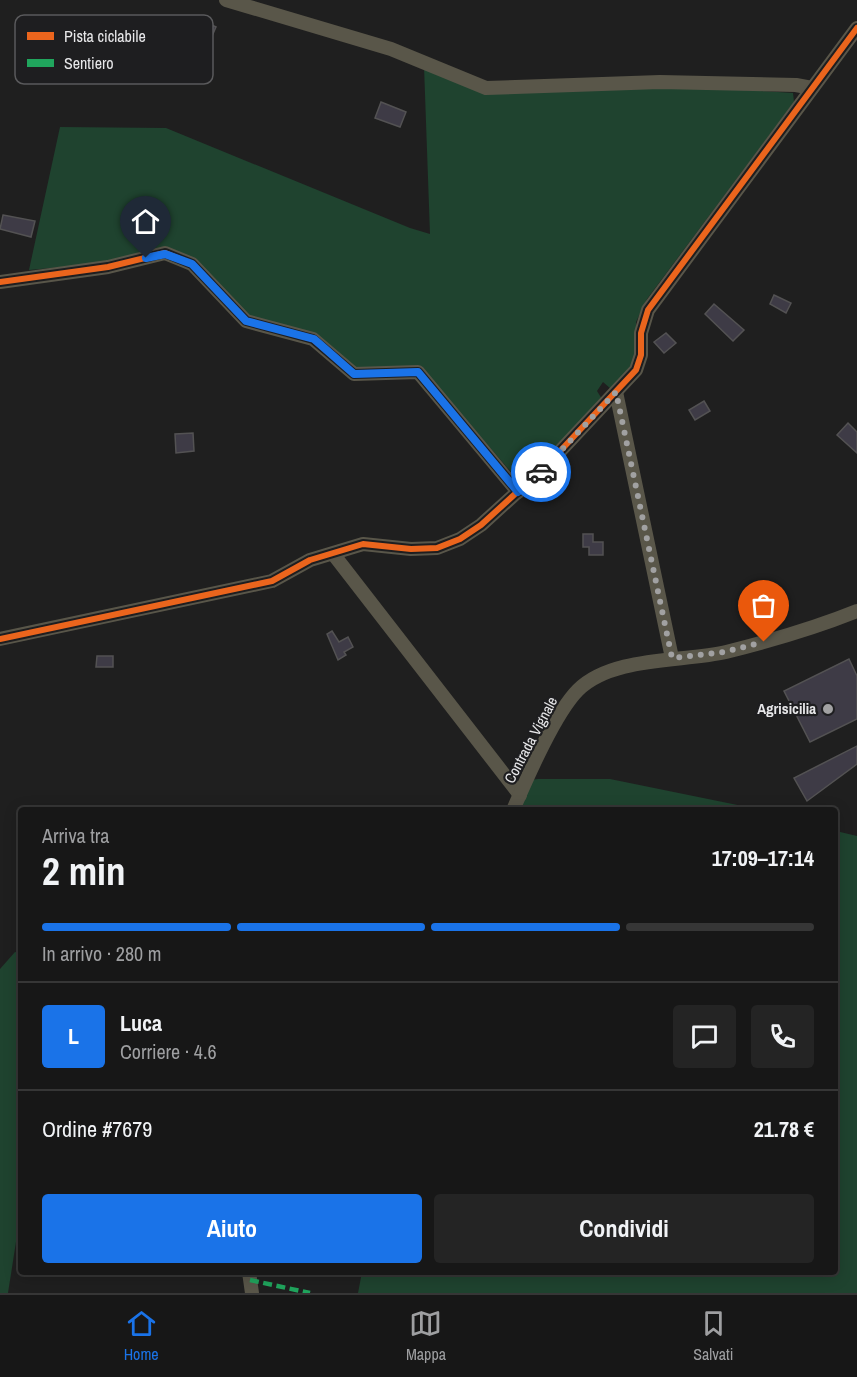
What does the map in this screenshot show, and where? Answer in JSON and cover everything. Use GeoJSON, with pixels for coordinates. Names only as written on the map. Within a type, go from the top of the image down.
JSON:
{"type":"FeatureCollection","features":[{"type":"Feature","properties":{"kind":"street"},"geometry":{"type":"LineString","coordinates":[[226,0],[391,49],[486,88],[660,81],[812,88]]}},
{"type":"Feature","properties":{"kind":"street"},"geometry":{"type":"LineString","coordinates":[[0,639],[263,584],[310,560],[334,555],[363,544],[411,549],[437,548],[481,525],[548,464],[636,370],[641,355],[641,333],[648,310],[857,28]]}},
{"type":"Feature","properties":{"kind":"street"},"geometry":{"type":"LineString","coordinates":[[0,282],[108,267],[165,254],[192,264],[246,321],[314,339],[354,374],[418,372],[518,492]]}},
{"type":"Feature","properties":{"kind":"street"},"geometry":{"type":"LineString","coordinates":[[616,392],[672,658]]}},
{"type":"Feature","properties":{"kind":"street"},"geometry":{"type":"LineString","coordinates":[[334,555],[520,795]]}},
{"type":"Feature","properties":{"kind":"street","name":"Contrada Vignale"},"geometry":{"type":"LineString","coordinates":[[514,807],[564,710],[577,691],[588,682],[606,673],[672,658],[724,652],[833,621],[857,611]]}},
{"type":"Feature","properties":{"kind":"street"},"geometry":{"type":"LineString","coordinates":[[249,1275],[252,1293]]}},
{"type":"Feature","properties":{"kind":"green space"},"geometry":{"type":"Polygon","coordinates":[[[424,66],[484,92],[665,85],[793,93],[794,102],[647,299],[636,322],[636,348],[633,361],[625,375],[611,389],[603,382],[597,391],[602,399],[600,405],[519,481],[420,367],[355,368],[314,333],[246,317],[164,250],[106,263],[29,270],[60,127],[166,128],[410,228],[430,234],[424,66]]]}},
{"type":"Feature","properties":{"kind":"green space"},"geometry":{"type":"Polygon","coordinates":[[[610,779],[747,807],[520,807],[531,780],[610,779]]]}},
{"type":"Feature","properties":{"kind":"green space"},"geometry":{"type":"Polygon","coordinates":[[[838,831],[857,836],[857,1293],[358,1293],[361,1275],[838,1275],[838,831]]]}},
{"type":"Feature","properties":{"kind":"green space"},"geometry":{"type":"Polygon","coordinates":[[[15,952],[18,952],[18,1229],[8,1293],[0,1293],[0,969],[15,952]]]}},
{"type":"Feature","properties":{"kind":"building"},"geometry":{"type":"Polygon","coordinates":[[[381,102],[406,112],[400,127],[375,118],[381,102]]]}},
{"type":"Feature","properties":{"kind":"building"},"geometry":{"type":"Polygon","coordinates":[[[3,215],[35,221],[31,237],[0,229],[3,215]]]}},
{"type":"Feature","properties":{"kind":"building"},"geometry":{"type":"Polygon","coordinates":[[[774,295],[791,303],[786,313],[770,304],[774,295]]]}},
{"type":"Feature","properties":{"kind":"building"},"geometry":{"type":"Polygon","coordinates":[[[714,304],[744,330],[733,341],[705,314],[714,304]]]}},
{"type":"Feature","properties":{"kind":"building"},"geometry":{"type":"Polygon","coordinates":[[[666,333],[676,343],[664,353],[654,342],[666,333]]]}},
{"type":"Feature","properties":{"kind":"building"},"geometry":{"type":"Polygon","coordinates":[[[704,401],[710,411],[695,420],[689,410],[704,401]]]}},
{"type":"Feature","properties":{"kind":"building"},"geometry":{"type":"Polygon","coordinates":[[[848,423],[857,432],[857,453],[837,435],[848,423]]]}},
{"type":"Feature","properties":{"kind":"building"},"geometry":{"type":"Polygon","coordinates":[[[193,433],[194,451],[176,453],[175,434],[193,433]]]}},
{"type":"Feature","properties":{"kind":"building"},"geometry":{"type":"Polygon","coordinates":[[[583,534],[593,534],[593,542],[603,542],[603,555],[589,555],[589,547],[583,547],[583,534]]]}},
{"type":"Feature","properties":{"kind":"building"},"geometry":{"type":"Polygon","coordinates":[[[332,631],[339,642],[348,637],[353,647],[344,652],[346,655],[338,660],[327,634],[332,631]]]}},
{"type":"Feature","properties":{"kind":"building"},"geometry":{"type":"Polygon","coordinates":[[[97,656],[113,656],[113,667],[96,667],[97,656]]]}},
{"type":"Feature","properties":{"kind":"building"},"geometry":{"type":"Polygon","coordinates":[[[849,659],[857,676],[857,719],[810,742],[784,691],[849,659]]]}},
{"type":"Feature","properties":{"kind":"building"},"geometry":{"type":"Polygon","coordinates":[[[857,746],[857,764],[807,801],[794,778],[857,746]]]}},
{"type":"Feature","properties":{"kind":"marked path"},"geometry":{"type":"LineString","coordinates":[[250,1280],[310,1293]]}},
{"type":"Feature","properties":{"kind":"cycle path"},"geometry":{"type":"LineString","coordinates":[[0,639],[272,581],[310,560],[363,544],[411,549],[437,548],[460,539],[481,525],[548,464],[636,370],[641,355],[641,333],[648,310],[857,28]]}},
{"type":"Feature","properties":{"kind":"cycle path"},"geometry":{"type":"LineString","coordinates":[[0,282],[108,267],[165,253],[192,264],[246,321],[313,339],[354,374],[418,372],[518,492]]}},
{"type":"Feature","properties":{"kind":"way so far"},"geometry":{"type":"LineString","coordinates":[[541,472],[616,392],[672,658],[724,652],[764,642]]}},
{"type":"Feature","properties":{"kind":"place","name":"Agrisicilia"},"geometry":{"type":"Point","coordinates":[828,709]}},
{"type":"Feature","properties":{"kind":"route"},"geometry":{"type":"LineString","coordinates":[[146,258],[165,254],[192,264],[246,321],[314,339],[354,374],[418,372],[518,492],[541,472]]}}]}
